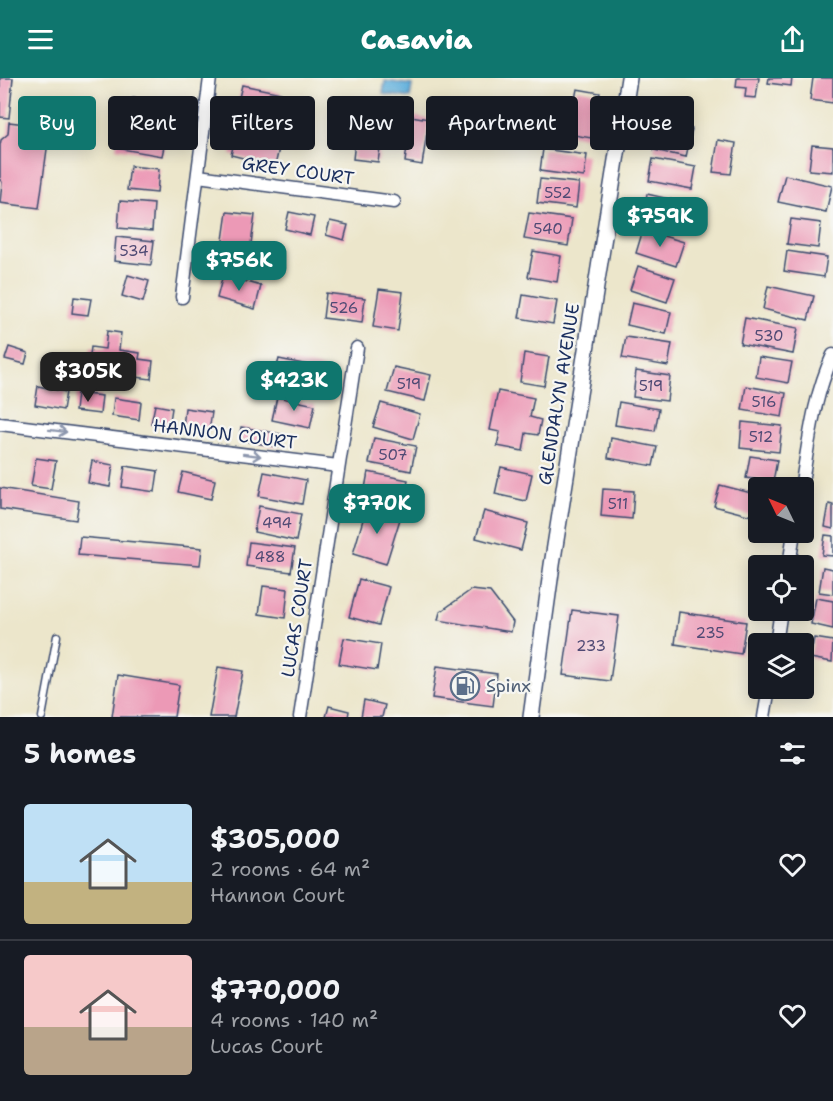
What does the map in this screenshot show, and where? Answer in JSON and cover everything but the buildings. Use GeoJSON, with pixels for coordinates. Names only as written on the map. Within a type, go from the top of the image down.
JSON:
{"type":"FeatureCollection","features":[{"type":"Feature","properties":{"kind":"street"},"geometry":{"type":"LineString","coordinates":[[182,297],[210,78]]}},
{"type":"Feature","properties":{"kind":"street","name":"GLENDALYN AVENUE"},"geometry":{"type":"LineString","coordinates":[[531,717],[552,565],[629,78]]}},
{"type":"Feature","properties":{"kind":"street","name":"GREY COURT"},"geometry":{"type":"LineString","coordinates":[[198,176],[394,202]]}},
{"type":"Feature","properties":{"kind":"street","name":"LUCAS COURT"},"geometry":{"type":"LineString","coordinates":[[300,717],[357,348]]}},
{"type":"Feature","properties":{"kind":"street"},"geometry":{"type":"LineString","coordinates":[[803,477],[815,402],[833,355]]}},
{"type":"Feature","properties":{"kind":"street","name":"HANNON COURT"},"geometry":{"type":"LineString","coordinates":[[0,424],[338,466]]}},
{"type":"Feature","properties":{"kind":"street"},"geometry":{"type":"LineString","coordinates":[[764,717],[767,699]]}},
{"type":"Feature","properties":{"kind":"lane"},"geometry":{"type":"LineString","coordinates":[[42,717],[57,636]]}},
{"type":"Feature","properties":{"kind":"water"},"geometry":{"type":"Polygon","coordinates":[[[385,81],[412,85],[410,96],[383,94],[385,81]]]}},
{"type":"Feature","properties":{"kind":"place","name":"Spinx"},"geometry":{"type":"Point","coordinates":[465,686]}}]}
